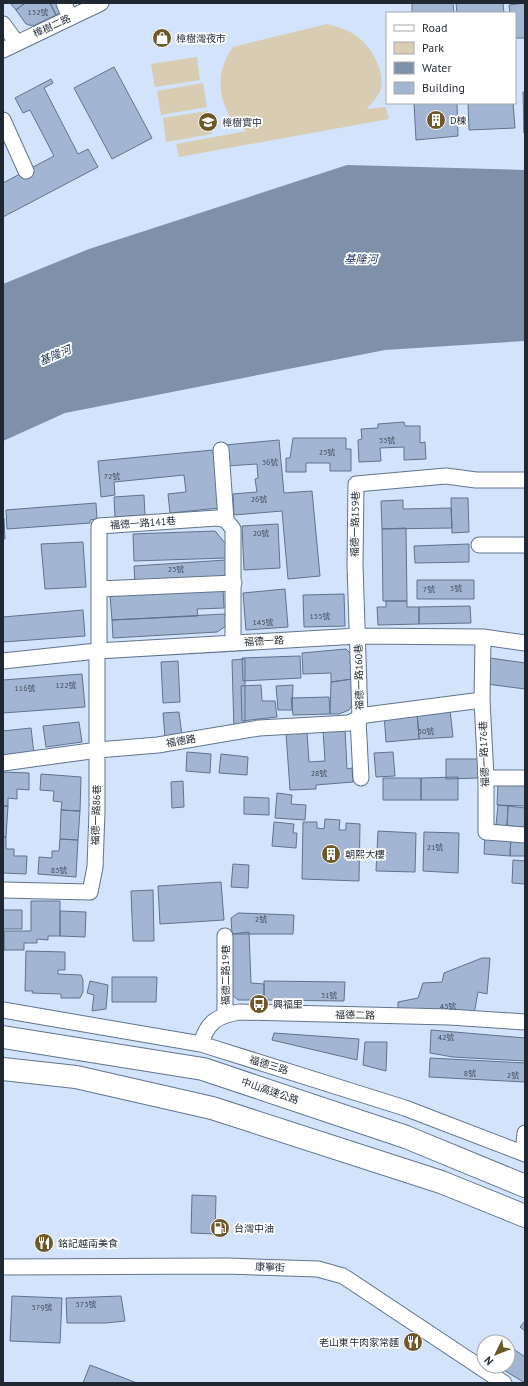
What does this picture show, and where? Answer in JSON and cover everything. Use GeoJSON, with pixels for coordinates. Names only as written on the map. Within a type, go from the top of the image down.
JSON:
{"type":"FeatureCollection","features":[{"type":"Feature","properties":{"kind":"highway","name":"中山高速公路"},"geometry":{"type":"LineString","coordinates":[[3,1037],[202,1069],[406,1137],[525,1186]]}},
{"type":"Feature","properties":{"kind":"highway"},"geometry":{"type":"LineString","coordinates":[[3,1069],[76,1077],[212,1108],[403,1170],[525,1216]]}},
{"type":"Feature","properties":{"kind":"highway"},"geometry":{"type":"LineString","coordinates":[[483,1200],[525,1224]]}},
{"type":"Feature","properties":{"kind":"street"},"geometry":{"type":"LineString","coordinates":[[64,3],[70,18]]}},
{"type":"Feature","properties":{"kind":"street","name":"樟樹二路"},"geometry":{"type":"LineString","coordinates":[[3,50],[101,3]]}},
{"type":"Feature","properties":{"kind":"street"},"geometry":{"type":"LineString","coordinates":[[3,24],[17,42]]}},
{"type":"Feature","properties":{"kind":"street"},"geometry":{"type":"LineString","coordinates":[[3,120],[26,171]]}},
{"type":"Feature","properties":{"kind":"street"},"geometry":{"type":"LineString","coordinates":[[221,450],[226,520],[233,529],[234,642]]}},
{"type":"Feature","properties":{"kind":"street","name":"福德一路159巷"},"geometry":{"type":"LineString","coordinates":[[358,636],[355,565],[356,484],[446,476],[476,480],[525,480]]}},
{"type":"Feature","properties":{"kind":"street","name":"福德一路141巷"},"geometry":{"type":"LineString","coordinates":[[98,651],[99,526],[217,518],[226,520]]}},
{"type":"Feature","properties":{"kind":"street"},"geometry":{"type":"LineString","coordinates":[[479,545],[525,545]]}},
{"type":"Feature","properties":{"kind":"street"},"geometry":{"type":"LineString","coordinates":[[99,590],[234,582]]}},
{"type":"Feature","properties":{"kind":"street","name":"福德一路"},"geometry":{"type":"LineString","coordinates":[[3,661],[98,651],[358,636],[483,637],[525,643]]}},
{"type":"Feature","properties":{"kind":"street","name":"福德一路160巷"},"geometry":{"type":"LineString","coordinates":[[358,636],[359,718]]}},
{"type":"Feature","properties":{"kind":"street","name":"福德一路176巷"},"geometry":{"type":"LineString","coordinates":[[483,637],[482,700],[486,778],[486,832],[525,834]]}},
{"type":"Feature","properties":{"kind":"street","name":"福德一路86巷"},"geometry":{"type":"LineString","coordinates":[[3,890],[90,892],[95,867],[98,750],[98,651]]}},
{"type":"Feature","properties":{"kind":"street","name":"福德路"},"geometry":{"type":"LineString","coordinates":[[3,763],[98,750],[158,745],[259,728],[349,723],[366,715],[482,700]]}},
{"type":"Feature","properties":{"kind":"street"},"geometry":{"type":"LineString","coordinates":[[359,718],[361,778]]}},
{"type":"Feature","properties":{"kind":"street"},"geometry":{"type":"LineString","coordinates":[[486,778],[524,778]]}},
{"type":"Feature","properties":{"kind":"street","name":"福德二路19巷"},"geometry":{"type":"LineString","coordinates":[[225,936],[225,1014]]}},
{"type":"Feature","properties":{"kind":"street","name":"福德三路"},"geometry":{"type":"LineString","coordinates":[[3,1010],[201,1044],[405,1108],[524,1154]]}},
{"type":"Feature","properties":{"kind":"street","name":"福德二路"},"geometry":{"type":"LineString","coordinates":[[225,1014],[239,1012],[449,1017],[525,1022]]}},
{"type":"Feature","properties":{"kind":"street"},"geometry":{"type":"LineString","coordinates":[[201,1044],[205,1031],[217,1019],[225,1014]]}},
{"type":"Feature","properties":{"kind":"street"},"geometry":{"type":"LineString","coordinates":[[524,1154],[525,1133]]}},
{"type":"Feature","properties":{"kind":"street","name":"康寧街"},"geometry":{"type":"LineString","coordinates":[[3,1267],[227,1266],[318,1269],[331,1272],[343,1276],[504,1383]]}},
{"type":"Feature","properties":{"kind":"green space"},"geometry":{"type":"Polygon","coordinates":[[[327,24],[355,35],[368,47],[376,60],[382,82],[380,92],[367,109],[386,107],[389,119],[179,157],[176,144],[247,131],[237,126],[232,120],[226,109],[221,93],[222,70],[233,47],[327,24]]]}},
{"type":"Feature","properties":{"kind":"green space"},"geometry":{"type":"Polygon","coordinates":[[[197,57],[200,80],[155,87],[151,64],[197,57]]]}},
{"type":"Feature","properties":{"kind":"green space"},"geometry":{"type":"Polygon","coordinates":[[[203,83],[207,107],[161,115],[157,91],[203,83]]]}},
{"type":"Feature","properties":{"kind":"green space"},"geometry":{"type":"Polygon","coordinates":[[[208,111],[212,134],[166,142],[163,118],[208,111]]]}},
{"type":"Feature","properties":{"kind":"water","name":"基隆河"},"geometry":{"type":"Polygon","coordinates":[[[347,165],[525,170],[525,341],[385,350],[65,413],[3,441],[3,284],[89,249],[347,165]]]}},
{"type":"Feature","properties":{"kind":"building"},"geometry":{"type":"Polygon","coordinates":[[[10,3],[25,3],[16,10],[10,3]]]}},
{"type":"Feature","properties":{"kind":"building"},"geometry":{"type":"Polygon","coordinates":[[[25,3],[50,3],[56,15],[33,26],[26,24],[16,10],[25,3]]]}},
{"type":"Feature","properties":{"kind":"building"},"geometry":{"type":"Polygon","coordinates":[[[50,3],[64,3],[67,9],[56,15],[50,3]]]}},
{"type":"Feature","properties":{"kind":"building"},"geometry":{"type":"Polygon","coordinates":[[[412,3],[453,3],[454,12],[412,12],[412,3]]]}},
{"type":"Feature","properties":{"kind":"building"},"geometry":{"type":"Polygon","coordinates":[[[456,3],[503,3],[504,12],[457,12],[456,3]]]}},
{"type":"Feature","properties":{"kind":"building"},"geometry":{"type":"Polygon","coordinates":[[[525,3],[525,38],[516,38],[516,12],[510,12],[509,5],[525,3]]]}},
{"type":"Feature","properties":{"kind":"building"},"geometry":{"type":"Polygon","coordinates":[[[114,67],[152,138],[112,159],[74,88],[114,67]]]}},
{"type":"Feature","properties":{"kind":"building"},"geometry":{"type":"Polygon","coordinates":[[[51,79],[53,83],[44,88],[78,154],[88,149],[98,167],[3,217],[3,183],[54,156],[30,110],[23,113],[15,98],[51,79]]]}},
{"type":"Feature","properties":{"kind":"building"},"geometry":{"type":"Polygon","coordinates":[[[523,92],[525,92],[524,133],[523,92]]]}},
{"type":"Feature","properties":{"kind":"building","name":"D棟"},"geometry":{"type":"Polygon","coordinates":[[[414,104],[457,104],[458,136],[416,140],[414,104]]]}},
{"type":"Feature","properties":{"kind":"building"},"geometry":{"type":"Polygon","coordinates":[[[468,104],[513,104],[515,128],[469,130],[468,104]]]}},
{"type":"Feature","properties":{"kind":"building"},"geometry":{"type":"Polygon","coordinates":[[[404,422],[405,426],[420,426],[420,443],[425,442],[426,459],[404,460],[404,447],[380,448],[381,461],[359,462],[358,440],[362,439],[361,429],[378,428],[378,424],[404,422]]]}},
{"type":"Feature","properties":{"kind":"building"},"geometry":{"type":"Polygon","coordinates":[[[293,438],[346,438],[346,449],[351,449],[351,471],[330,471],[330,463],[306,463],[306,472],[286,472],[286,458],[290,458],[293,438]]]}},
{"type":"Feature","properties":{"kind":"building"},"geometry":{"type":"Polygon","coordinates":[[[279,440],[284,493],[312,491],[320,576],[288,579],[282,511],[234,515],[233,494],[257,492],[255,479],[258,478],[257,464],[226,466],[225,445],[279,440]]]}},
{"type":"Feature","properties":{"kind":"building"},"geometry":{"type":"Polygon","coordinates":[[[213,450],[219,508],[170,513],[168,494],[186,492],[184,475],[114,482],[115,495],[101,497],[98,461],[213,450]]]}},
{"type":"Feature","properties":{"kind":"building"},"geometry":{"type":"Polygon","coordinates":[[[144,495],[145,515],[115,517],[114,497],[144,495]]]}},
{"type":"Feature","properties":{"kind":"building"},"geometry":{"type":"Polygon","coordinates":[[[451,498],[468,498],[469,532],[452,533],[451,498]]]}},
{"type":"Feature","properties":{"kind":"building"},"geometry":{"type":"Polygon","coordinates":[[[403,500],[403,509],[451,508],[452,528],[382,529],[381,501],[403,500]]]}},
{"type":"Feature","properties":{"kind":"building"},"geometry":{"type":"Polygon","coordinates":[[[96,503],[97,519],[90,520],[90,523],[7,529],[6,510],[96,503]]]}},
{"type":"Feature","properties":{"kind":"building"},"geometry":{"type":"Polygon","coordinates":[[[4,518],[5,539],[3,539],[4,518]]]}},
{"type":"Feature","properties":{"kind":"building"},"geometry":{"type":"Polygon","coordinates":[[[278,524],[280,568],[244,570],[242,526],[278,524]]]}},
{"type":"Feature","properties":{"kind":"building"},"geometry":{"type":"Polygon","coordinates":[[[406,528],[407,601],[383,601],[382,529],[406,528]]]}},
{"type":"Feature","properties":{"kind":"building"},"geometry":{"type":"Polygon","coordinates":[[[215,531],[226,544],[226,558],[134,561],[133,534],[215,531]]]}},
{"type":"Feature","properties":{"kind":"building"},"geometry":{"type":"Polygon","coordinates":[[[83,542],[86,587],[45,589],[41,544],[83,542]]]}},
{"type":"Feature","properties":{"kind":"building"},"geometry":{"type":"Polygon","coordinates":[[[469,544],[469,562],[415,563],[414,546],[469,544]]]}},
{"type":"Feature","properties":{"kind":"building"},"geometry":{"type":"Polygon","coordinates":[[[226,560],[226,580],[135,586],[134,566],[226,560]]]}},
{"type":"Feature","properties":{"kind":"building"},"geometry":{"type":"Polygon","coordinates":[[[417,580],[474,580],[474,599],[417,599],[417,580]]]}},
{"type":"Feature","properties":{"kind":"building"},"geometry":{"type":"Polygon","coordinates":[[[223,589],[224,608],[197,609],[198,616],[112,620],[110,595],[223,589]]]}},
{"type":"Feature","properties":{"kind":"building"},"geometry":{"type":"Polygon","coordinates":[[[285,589],[288,627],[246,630],[243,593],[285,589]]]}},
{"type":"Feature","properties":{"kind":"building"},"geometry":{"type":"Polygon","coordinates":[[[344,594],[345,626],[304,627],[303,595],[344,594]]]}},
{"type":"Feature","properties":{"kind":"building"},"geometry":{"type":"Polygon","coordinates":[[[386,601],[407,601],[407,607],[419,607],[419,624],[378,625],[377,607],[386,607],[386,601]]]}},
{"type":"Feature","properties":{"kind":"building"},"geometry":{"type":"Polygon","coordinates":[[[470,606],[471,623],[419,624],[419,607],[470,606]]]}},
{"type":"Feature","properties":{"kind":"building"},"geometry":{"type":"Polygon","coordinates":[[[83,610],[85,636],[3,642],[3,617],[83,610]]]}},
{"type":"Feature","properties":{"kind":"building"},"geometry":{"type":"Polygon","coordinates":[[[225,614],[226,626],[217,632],[113,638],[112,620],[225,614]]]}},
{"type":"Feature","properties":{"kind":"building"},"geometry":{"type":"Polygon","coordinates":[[[346,649],[351,654],[352,679],[331,682],[331,673],[303,674],[302,653],[346,649]]]}},
{"type":"Feature","properties":{"kind":"building"},"geometry":{"type":"Polygon","coordinates":[[[300,656],[301,678],[243,681],[242,658],[300,656]]]}},
{"type":"Feature","properties":{"kind":"building"},"geometry":{"type":"Polygon","coordinates":[[[490,658],[525,663],[525,689],[487,684],[490,658]]]}},
{"type":"Feature","properties":{"kind":"building"},"geometry":{"type":"Polygon","coordinates":[[[245,659],[245,731],[234,732],[232,660],[245,659]]]}},
{"type":"Feature","properties":{"kind":"building"},"geometry":{"type":"Polygon","coordinates":[[[178,661],[180,702],[163,703],[161,662],[178,661]]]}},
{"type":"Feature","properties":{"kind":"building"},"geometry":{"type":"Polygon","coordinates":[[[82,674],[85,707],[3,713],[3,680],[82,674]]]}},
{"type":"Feature","properties":{"kind":"building"},"geometry":{"type":"Polygon","coordinates":[[[352,679],[352,705],[349,710],[339,714],[330,714],[331,682],[352,679]]]}},
{"type":"Feature","properties":{"kind":"building"},"geometry":{"type":"Polygon","coordinates":[[[261,685],[262,701],[275,701],[277,717],[242,721],[241,686],[261,685]]]}},
{"type":"Feature","properties":{"kind":"building"},"geometry":{"type":"Polygon","coordinates":[[[293,685],[292,710],[278,710],[276,686],[293,685]]]}},
{"type":"Feature","properties":{"kind":"building"},"geometry":{"type":"Polygon","coordinates":[[[329,697],[330,714],[293,715],[291,698],[329,697]]]}},
{"type":"Feature","properties":{"kind":"building"},"geometry":{"type":"Polygon","coordinates":[[[450,710],[453,737],[419,739],[417,712],[450,710]]]}},
{"type":"Feature","properties":{"kind":"building"},"geometry":{"type":"Polygon","coordinates":[[[179,712],[182,736],[165,737],[163,713],[179,712]]]}},
{"type":"Feature","properties":{"kind":"building"},"geometry":{"type":"Polygon","coordinates":[[[417,712],[419,739],[386,742],[384,714],[417,712]]]}},
{"type":"Feature","properties":{"kind":"building"},"geometry":{"type":"Polygon","coordinates":[[[79,722],[82,742],[46,747],[43,726],[79,722]]]}},
{"type":"Feature","properties":{"kind":"building"},"geometry":{"type":"Polygon","coordinates":[[[31,728],[34,754],[3,757],[3,731],[31,728]]]}},
{"type":"Feature","properties":{"kind":"building"},"geometry":{"type":"Polygon","coordinates":[[[345,729],[347,769],[352,768],[353,782],[316,785],[316,789],[290,790],[286,733],[307,732],[309,762],[325,761],[323,730],[345,729]]]}},
{"type":"Feature","properties":{"kind":"building"},"geometry":{"type":"Polygon","coordinates":[[[187,752],[211,754],[210,773],[186,771],[187,752]]]}},
{"type":"Feature","properties":{"kind":"building"},"geometry":{"type":"Polygon","coordinates":[[[393,752],[395,776],[376,777],[374,753],[393,752]]]}},
{"type":"Feature","properties":{"kind":"building"},"geometry":{"type":"Polygon","coordinates":[[[221,754],[248,757],[247,775],[219,773],[221,754]]]}},
{"type":"Feature","properties":{"kind":"building"},"geometry":{"type":"Polygon","coordinates":[[[446,759],[478,759],[478,778],[446,779],[446,759]]]}},
{"type":"Feature","properties":{"kind":"building"},"geometry":{"type":"Polygon","coordinates":[[[3,772],[29,773],[29,790],[17,789],[17,799],[8,798],[8,806],[3,806],[3,772]]]}},
{"type":"Feature","properties":{"kind":"building"},"geometry":{"type":"Polygon","coordinates":[[[41,774],[81,777],[80,811],[61,810],[62,802],[53,801],[54,791],[40,790],[41,774]]]}},
{"type":"Feature","properties":{"kind":"building"},"geometry":{"type":"Polygon","coordinates":[[[458,777],[458,800],[421,800],[421,778],[458,777]]]}},
{"type":"Feature","properties":{"kind":"building"},"geometry":{"type":"Polygon","coordinates":[[[383,778],[421,778],[421,800],[383,800],[383,778]]]}},
{"type":"Feature","properties":{"kind":"building"},"geometry":{"type":"Polygon","coordinates":[[[183,781],[184,807],[172,808],[171,782],[183,781]]]}},
{"type":"Feature","properties":{"kind":"building"},"geometry":{"type":"Polygon","coordinates":[[[498,783],[525,784],[525,806],[497,805],[498,783]]]}},
{"type":"Feature","properties":{"kind":"building"},"geometry":{"type":"Polygon","coordinates":[[[277,793],[292,795],[291,804],[306,805],[305,820],[275,818],[277,793]]]}},
{"type":"Feature","properties":{"kind":"building"},"geometry":{"type":"Polygon","coordinates":[[[244,797],[269,798],[269,815],[244,814],[244,797]]]}},
{"type":"Feature","properties":{"kind":"building"},"geometry":{"type":"Polygon","coordinates":[[[498,805],[508,806],[507,826],[496,825],[498,805]]]}},
{"type":"Feature","properties":{"kind":"building"},"geometry":{"type":"Polygon","coordinates":[[[3,806],[8,806],[6,837],[3,837],[3,806]]]}},
{"type":"Feature","properties":{"kind":"building"},"geometry":{"type":"Polygon","coordinates":[[[508,806],[525,808],[525,827],[507,826],[508,806]]]}},
{"type":"Feature","properties":{"kind":"building"},"geometry":{"type":"Polygon","coordinates":[[[61,810],[80,811],[78,840],[60,839],[61,810]]]}},
{"type":"Feature","properties":{"kind":"building","name":"朝熙大樓"},"geometry":{"type":"Polygon","coordinates":[[[325,819],[340,820],[339,830],[346,830],[346,823],[360,824],[359,881],[302,879],[303,822],[317,822],[317,828],[324,829],[325,819]]]}},
{"type":"Feature","properties":{"kind":"building"},"geometry":{"type":"Polygon","coordinates":[[[274,822],[294,824],[293,833],[297,833],[296,848],[272,846],[274,822]]]}},
{"type":"Feature","properties":{"kind":"building"},"geometry":{"type":"Polygon","coordinates":[[[378,831],[416,833],[415,872],[376,871],[378,831]]]}},
{"type":"Feature","properties":{"kind":"building"},"geometry":{"type":"Polygon","coordinates":[[[424,832],[459,833],[458,873],[423,871],[424,832]]]}},
{"type":"Feature","properties":{"kind":"building"},"geometry":{"type":"Polygon","coordinates":[[[485,835],[511,836],[510,856],[484,854],[485,835]]]}},
{"type":"Feature","properties":{"kind":"building"},"geometry":{"type":"Polygon","coordinates":[[[511,836],[525,837],[525,856],[510,856],[511,836]]]}},
{"type":"Feature","properties":{"kind":"building"},"geometry":{"type":"Polygon","coordinates":[[[3,837],[6,837],[6,849],[14,849],[14,856],[27,856],[26,874],[3,873],[3,837]]]}},
{"type":"Feature","properties":{"kind":"building"},"geometry":{"type":"Polygon","coordinates":[[[60,839],[78,840],[76,877],[38,874],[39,857],[52,858],[52,851],[59,851],[60,839]]]}},
{"type":"Feature","properties":{"kind":"building"},"geometry":{"type":"Polygon","coordinates":[[[513,860],[525,861],[525,884],[512,883],[513,860]]]}},
{"type":"Feature","properties":{"kind":"building"},"geometry":{"type":"Polygon","coordinates":[[[233,864],[249,865],[248,888],[231,887],[233,864]]]}},
{"type":"Feature","properties":{"kind":"building"},"geometry":{"type":"Polygon","coordinates":[[[221,882],[224,920],[160,924],[158,886],[221,882]]]}},
{"type":"Feature","properties":{"kind":"building"},"geometry":{"type":"Polygon","coordinates":[[[153,890],[154,941],[133,941],[131,891],[153,890]]]}},
{"type":"Feature","properties":{"kind":"building"},"geometry":{"type":"Polygon","coordinates":[[[31,901],[60,901],[60,936],[48,936],[48,940],[37,939],[37,943],[24,943],[24,950],[4,950],[4,931],[31,931],[31,901]]]}},
{"type":"Feature","properties":{"kind":"building"},"geometry":{"type":"Polygon","coordinates":[[[3,910],[22,910],[22,929],[3,929],[3,910]]]}},
{"type":"Feature","properties":{"kind":"building"},"geometry":{"type":"Polygon","coordinates":[[[60,911],[86,912],[85,937],[60,936],[60,911]]]}},
{"type":"Feature","properties":{"kind":"building"},"geometry":{"type":"Polygon","coordinates":[[[238,913],[294,915],[293,934],[232,934],[231,918],[238,913]]]}},
{"type":"Feature","properties":{"kind":"building"},"geometry":{"type":"Polygon","coordinates":[[[249,932],[251,983],[264,984],[264,1000],[238,1000],[231,994],[232,934],[249,932]]]}},
{"type":"Feature","properties":{"kind":"building"},"geometry":{"type":"Polygon","coordinates":[[[26,951],[65,952],[65,970],[58,970],[58,974],[81,975],[83,980],[83,992],[80,998],[61,998],[61,994],[32,993],[33,991],[25,991],[26,951]]]}},
{"type":"Feature","properties":{"kind":"building"},"geometry":{"type":"Polygon","coordinates":[[[482,958],[490,958],[487,994],[478,992],[474,1014],[398,1013],[398,1002],[418,998],[423,983],[442,982],[444,973],[482,958]]]}},
{"type":"Feature","properties":{"kind":"building"},"geometry":{"type":"Polygon","coordinates":[[[112,977],[157,977],[156,1002],[112,1002],[112,977]]]}},
{"type":"Feature","properties":{"kind":"building"},"geometry":{"type":"Polygon","coordinates":[[[90,981],[108,985],[106,1009],[92,1011],[94,995],[87,993],[90,981]]]}},
{"type":"Feature","properties":{"kind":"building"},"geometry":{"type":"Polygon","coordinates":[[[264,981],[345,982],[344,1001],[264,1000],[264,981]]]}},
{"type":"Feature","properties":{"kind":"building"},"geometry":{"type":"Polygon","coordinates":[[[431,1030],[525,1038],[525,1061],[453,1057],[430,1053],[431,1030]]]}},
{"type":"Feature","properties":{"kind":"building"},"geometry":{"type":"Polygon","coordinates":[[[274,1033],[359,1039],[357,1060],[272,1040],[274,1033]]]}},
{"type":"Feature","properties":{"kind":"building"},"geometry":{"type":"Polygon","coordinates":[[[365,1042],[387,1042],[386,1071],[363,1065],[365,1042]]]}},
{"type":"Feature","properties":{"kind":"building"},"geometry":{"type":"Polygon","coordinates":[[[430,1058],[525,1063],[525,1082],[429,1077],[430,1058]]]}},
{"type":"Feature","properties":{"kind":"building"},"geometry":{"type":"Polygon","coordinates":[[[192,1195],[216,1196],[215,1234],[191,1233],[192,1195]]]}},
{"type":"Feature","properties":{"kind":"building"},"geometry":{"type":"Polygon","coordinates":[[[12,1296],[62,1298],[60,1343],[10,1341],[12,1296]]]}},
{"type":"Feature","properties":{"kind":"building"},"geometry":{"type":"Polygon","coordinates":[[[121,1296],[125,1321],[106,1323],[67,1323],[66,1298],[121,1296]]]}},
{"type":"Feature","properties":{"kind":"building"},"geometry":{"type":"Polygon","coordinates":[[[525,1321],[525,1331],[520,1327],[525,1321]]]}},
{"type":"Feature","properties":{"kind":"building"},"geometry":{"type":"Polygon","coordinates":[[[516,1351],[525,1357],[525,1383],[510,1374],[516,1374],[516,1351]]]}},
{"type":"Feature","properties":{"kind":"building"},"geometry":{"type":"Polygon","coordinates":[[[90,1365],[137,1383],[83,1383],[90,1365]]]}},
{"type":"Feature","properties":{"kind":"place","name":"樟樹灣夜市"},"geometry":{"type":"Point","coordinates":[162,38]}},
{"type":"Feature","properties":{"kind":"place","name":"D棟"},"geometry":{"type":"Point","coordinates":[436,120]}},
{"type":"Feature","properties":{"kind":"place","name":"樟樹實中"},"geometry":{"type":"Point","coordinates":[208,122]}},
{"type":"Feature","properties":{"kind":"place","name":"朝熙大樓"},"geometry":{"type":"Point","coordinates":[331,854]}},
{"type":"Feature","properties":{"kind":"place","name":"興福里"},"geometry":{"type":"Point","coordinates":[259,1004]}},
{"type":"Feature","properties":{"kind":"place","name":"台灣中油"},"geometry":{"type":"Point","coordinates":[220,1228]}},
{"type":"Feature","properties":{"kind":"place","name":"銘記越南美食"},"geometry":{"type":"Point","coordinates":[44,1243]}},
{"type":"Feature","properties":{"kind":"place","name":"老山東牛肉家常麵"},"geometry":{"type":"Point","coordinates":[413,1342]}}]}
